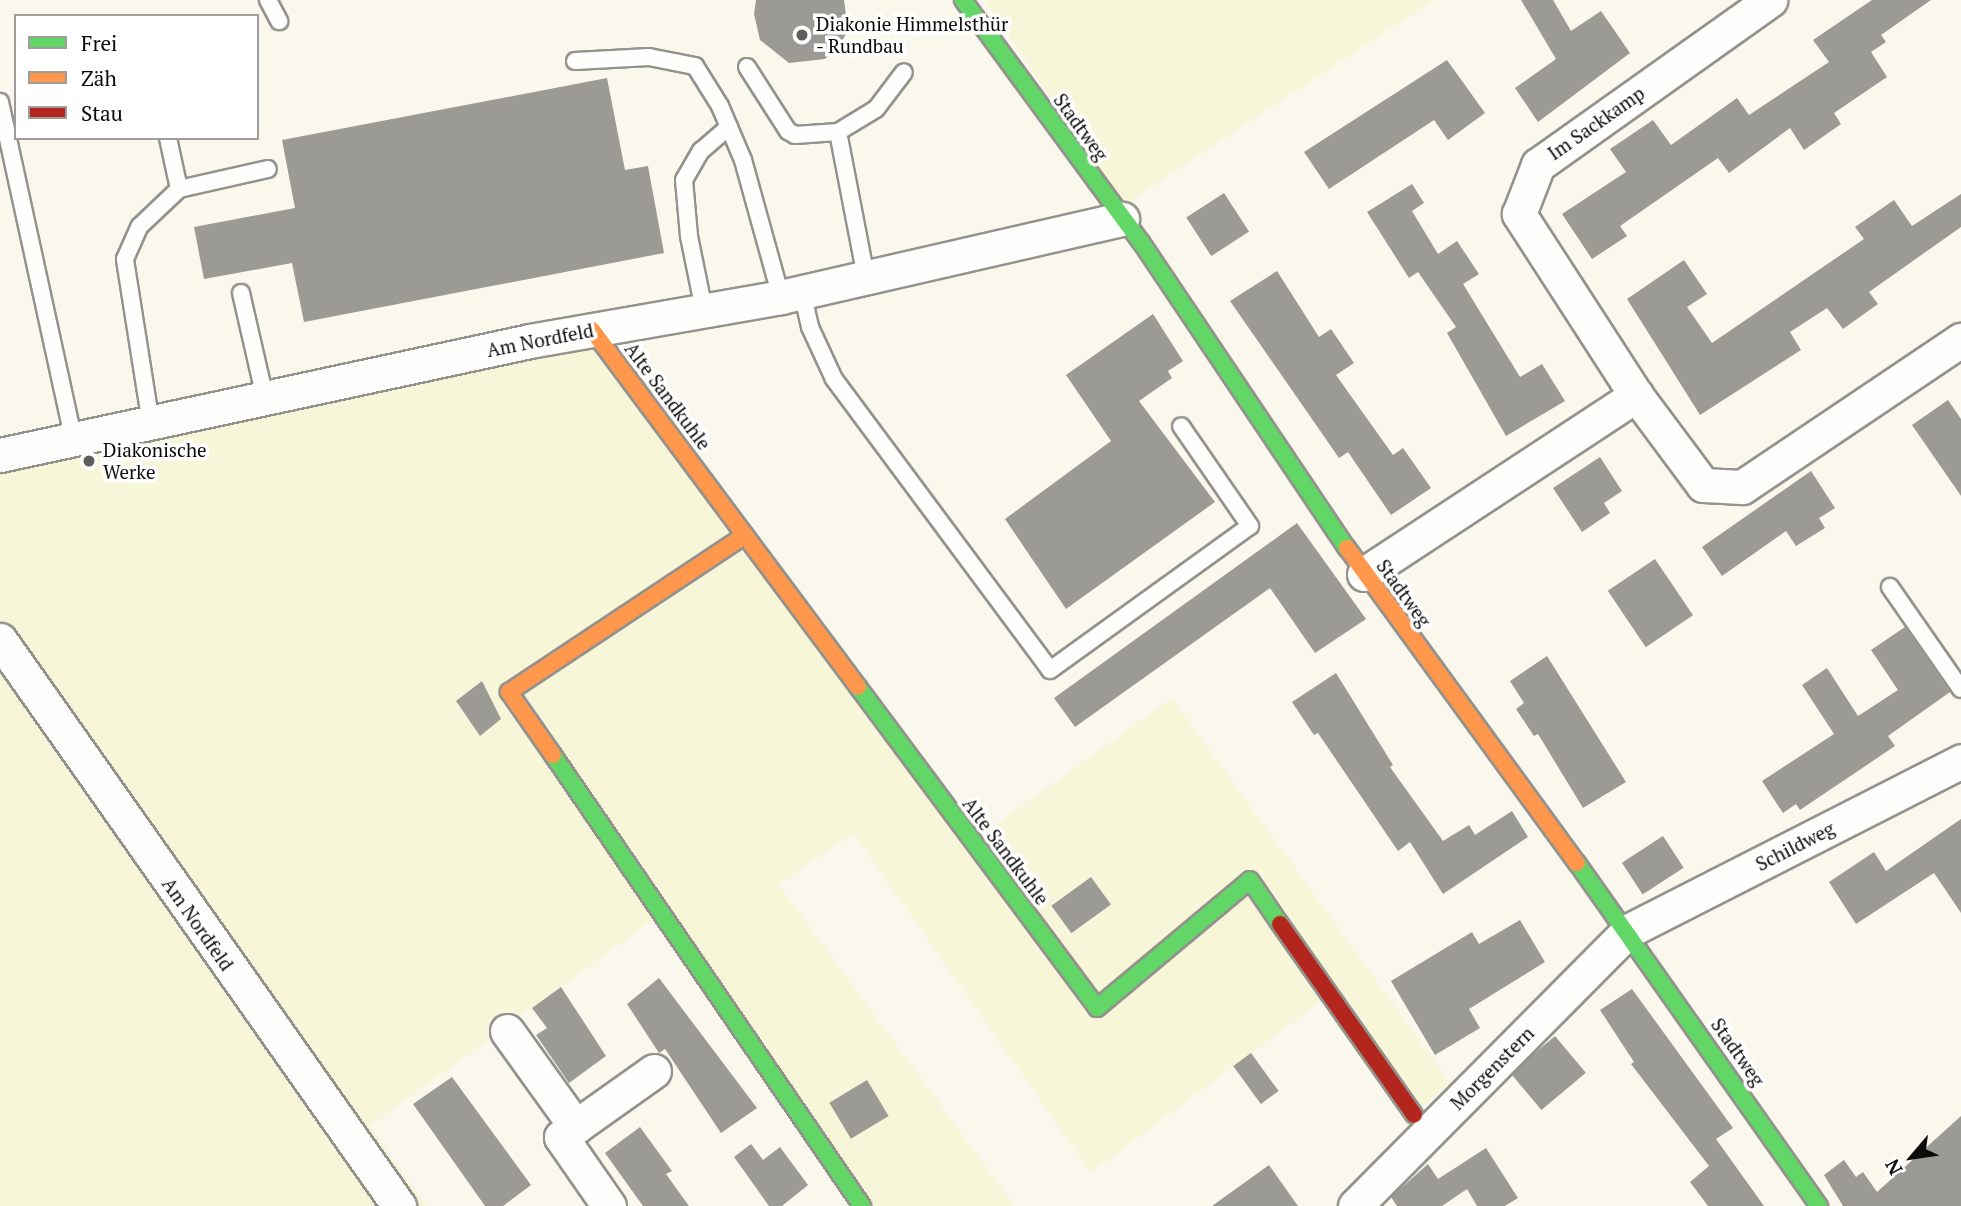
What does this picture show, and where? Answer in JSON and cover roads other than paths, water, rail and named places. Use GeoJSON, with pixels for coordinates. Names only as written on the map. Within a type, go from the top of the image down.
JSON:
{"type":"FeatureCollection","features":[{"type":"Feature","properties":{"kind":"street","name":"Stadtweg"},"geometry":{"type":"LineString","coordinates":[[963,0],[1122,219],[1364,574],[1628,931],[1819,1206]]}},
{"type":"Feature","properties":{"kind":"street","name":"Im Sackkamp"},"geometry":{"type":"LineString","coordinates":[[1770,0],[1538,165],[1519,214],[1636,395],[1703,485],[1742,487],[1961,340]]}},
{"type":"Feature","properties":{"kind":"street","name":"Am Nordfeld"},"geometry":{"type":"LineString","coordinates":[[0,455],[592,330],[791,294],[1122,219]]}},
{"type":"Feature","properties":{"kind":"street","name":"Alte Sandkuhle"},"geometry":{"type":"LineString","coordinates":[[592,330],[1097,1008],[1250,880],[1414,1115]]}},
{"type":"Feature","properties":{"kind":"street"},"geometry":{"type":"LineString","coordinates":[[1364,574],[1636,395]]}},
{"type":"Feature","properties":{"kind":"street"},"geometry":{"type":"LineString","coordinates":[[745,535],[509,692],[862,1206]]}},
{"type":"Feature","properties":{"kind":"street","name":"Am Nordfeld"},"geometry":{"type":"LineString","coordinates":[[0,640],[399,1206]]}},
{"type":"Feature","properties":{"kind":"street","name":"Schildweg"},"geometry":{"type":"LineString","coordinates":[[1628,931],[1961,761]]}},
{"type":"Feature","properties":{"kind":"street","name":"Morgenstern"},"geometry":{"type":"LineString","coordinates":[[1355,1206],[1628,931]]}},
{"type":"Feature","properties":{"kind":"street"},"geometry":{"type":"LineString","coordinates":[[507,1031],[576,1127]]}},
{"type":"Feature","properties":{"kind":"street"},"geometry":{"type":"LineString","coordinates":[[609,1206],[561,1137],[654,1071]]}},
{"type":"Feature","properties":{"kind":"lane"},"geometry":{"type":"LineString","coordinates":[[268,0],[279,21]]}},
{"type":"Feature","properties":{"kind":"lane"},"geometry":{"type":"LineString","coordinates":[[575,61],[649,57],[695,65],[729,127],[791,294],[834,379],[1050,670],[1250,526],[1181,426]]}},
{"type":"Feature","properties":{"kind":"lane"},"geometry":{"type":"LineString","coordinates":[[747,67],[788,131],[795,135],[838,132],[876,108],[904,72]]}},
{"type":"Feature","properties":{"kind":"lane"},"geometry":{"type":"LineString","coordinates":[[0,102],[73,438]]}},
{"type":"Feature","properties":{"kind":"lane"},"geometry":{"type":"LineString","coordinates":[[704,310],[689,236],[684,180],[701,151],[729,127]]}},
{"type":"Feature","properties":{"kind":"lane"},"geometry":{"type":"LineString","coordinates":[[838,132],[866,277]]}},
{"type":"Feature","properties":{"kind":"lane"},"geometry":{"type":"LineString","coordinates":[[168,140],[179,189]]}},
{"type":"Feature","properties":{"kind":"lane"},"geometry":{"type":"LineString","coordinates":[[151,424],[125,259],[140,226],[179,189],[268,169]]}},
{"type":"Feature","properties":{"kind":"lane"},"geometry":{"type":"LineString","coordinates":[[241,293],[265,398]]}},
{"type":"Feature","properties":{"kind":"lane"},"geometry":{"type":"LineString","coordinates":[[1889,587],[1961,689]]}},
{"type":"Feature","properties":{"kind":"place","name":"Diakonie Himmelsthür - Rundbau"},"geometry":{"type":"Point","coordinates":[802,35]}},
{"type":"Feature","properties":{"kind":"place","name":"Diakonische Werke"},"geometry":{"type":"Point","coordinates":[89,461]}}]}
